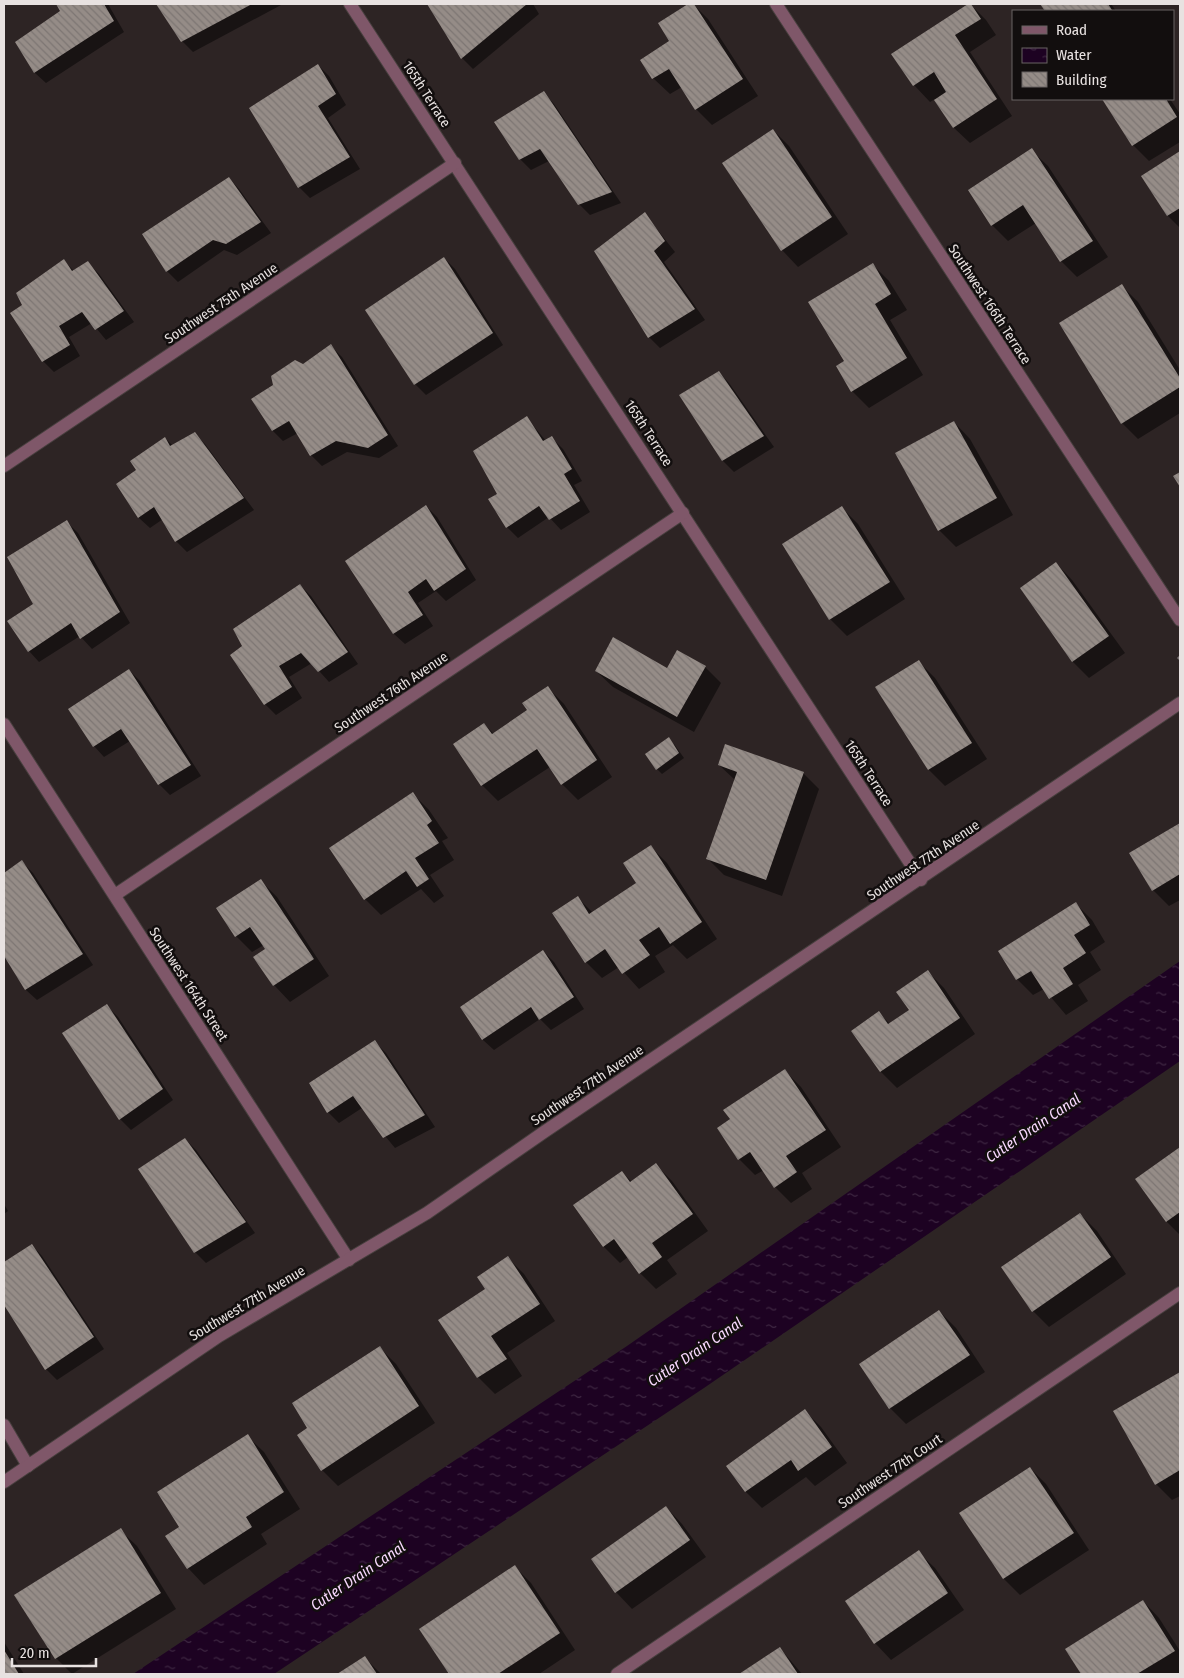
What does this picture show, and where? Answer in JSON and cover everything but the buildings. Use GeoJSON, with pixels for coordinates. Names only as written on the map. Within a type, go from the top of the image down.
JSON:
{"type":"FeatureCollection","features":[{"type":"Feature","properties":{"kind":"street","name":"165th Terrace"},"geometry":{"type":"LineString","coordinates":[[350,4],[921,880]]}},
{"type":"Feature","properties":{"kind":"street","name":"Southwest 166th Terrace"},"geometry":{"type":"LineString","coordinates":[[776,4],[1180,620]]}},
{"type":"Feature","properties":{"kind":"street","name":"Southwest 75th Avenue"},"geometry":{"type":"LineString","coordinates":[[4,466],[455,163]]}},
{"type":"Feature","properties":{"kind":"street","name":"Southwest 76th Avenue"},"geometry":{"type":"LineString","coordinates":[[115,895],[683,514]]}},
{"type":"Feature","properties":{"kind":"street","name":"Southwest 77th Avenue"},"geometry":{"type":"LineString","coordinates":[[4,1482],[219,1336],[427,1214],[537,1137],[921,880],[1180,703]]}},
{"type":"Feature","properties":{"kind":"street","name":"Southwest 164th Street"},"geometry":{"type":"LineString","coordinates":[[4,724],[350,1260]]}},
{"type":"Feature","properties":{"kind":"street","name":"Southwest 77th Court"},"geometry":{"type":"LineString","coordinates":[[617,1674],[1180,1293]]}},
{"type":"Feature","properties":{"kind":"street"},"geometry":{"type":"LineString","coordinates":[[4,1425],[28,1466]]}},
{"type":"Feature","properties":{"kind":"water","name":"Cutler Drain Canal"},"geometry":{"type":"Polygon","coordinates":[[[1180,961],[1180,1061],[704,1388],[274,1674],[133,1674],[627,1346],[1180,961]]]}}]}
